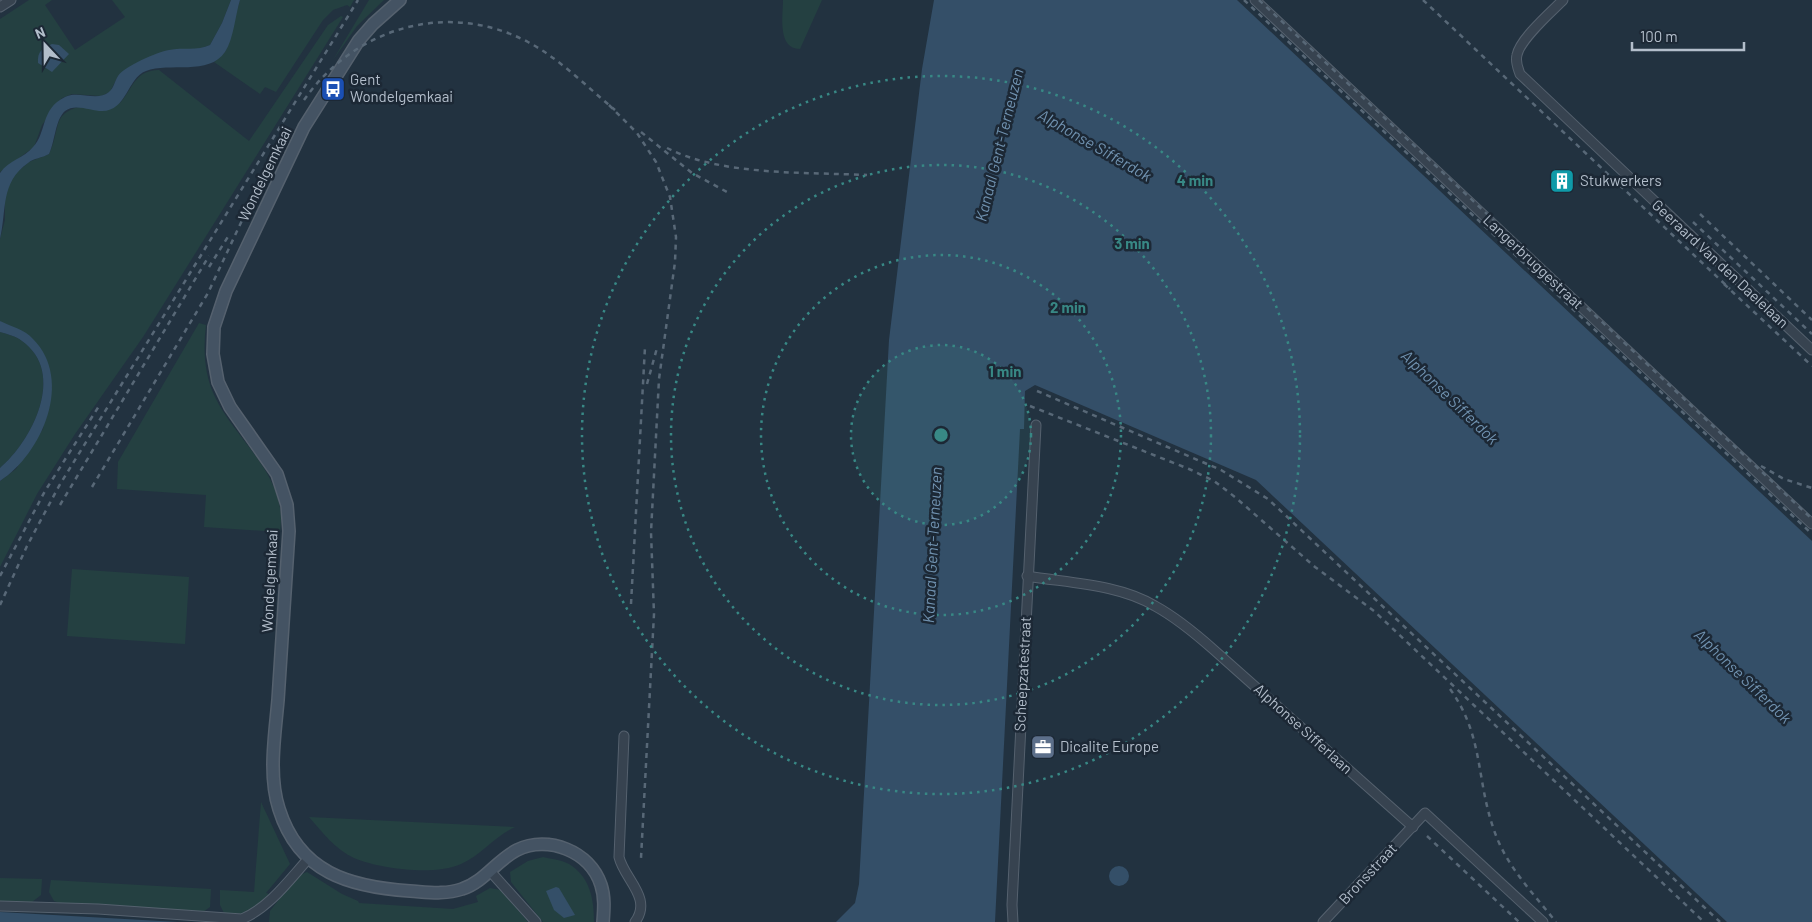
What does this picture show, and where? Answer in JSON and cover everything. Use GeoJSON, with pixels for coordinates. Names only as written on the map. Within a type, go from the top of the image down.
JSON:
{"type":"FeatureCollection","features":[{"type":"Feature","properties":{"kind":"main road","name":"Wondelgemkaai"},"geometry":{"type":"LineString","coordinates":[[400,0],[373,24],[359,40],[304,127],[226,291],[214,327],[213,354],[221,389],[234,413],[277,474],[287,505],[289,531],[274,780],[278,808],[283,822],[298,847],[309,858],[341,879],[378,889],[453,892],[474,884],[512,853],[527,846],[546,844],[566,848],[586,861],[598,878],[604,898],[603,922]]}},
{"type":"Feature","properties":{"kind":"street"},"geometry":{"type":"LineString","coordinates":[[0,7],[11,0]]}},
{"type":"Feature","properties":{"kind":"street","name":"Langerbruggestraat"},"geometry":{"type":"LineString","coordinates":[[1255,0],[1812,524]]}},
{"type":"Feature","properties":{"kind":"street","name":"Geeraard Van den Daelelaan"},"geometry":{"type":"LineString","coordinates":[[1563,0],[1522,44],[1517,54],[1516,65],[1520,74],[1812,350]]}},
{"type":"Feature","properties":{"kind":"street","name":"Scheepzatestraat"},"geometry":{"type":"LineString","coordinates":[[1013,922],[1012,904],[1027,576],[1036,426]]}},
{"type":"Feature","properties":{"kind":"street","name":"Alphonse Sifferlaan"},"geometry":{"type":"LineString","coordinates":[[1027,576],[1117,591],[1154,605],[1208,645],[1413,827]]}},
{"type":"Feature","properties":{"kind":"street"},"geometry":{"type":"LineString","coordinates":[[624,736],[619,857],[624,872],[640,896],[639,916],[635,922]]}},
{"type":"Feature","properties":{"kind":"street"},"geometry":{"type":"LineString","coordinates":[[1413,827],[1425,813],[1543,922]]}},
{"type":"Feature","properties":{"kind":"street","name":"Bronsstraat"},"geometry":{"type":"LineString","coordinates":[[1323,922],[1413,827]]}},
{"type":"Feature","properties":{"kind":"street"},"geometry":{"type":"LineString","coordinates":[[0,906],[98,909],[242,919],[256,913],[267,904],[309,858]]}},
{"type":"Feature","properties":{"kind":"street"},"geometry":{"type":"LineString","coordinates":[[490,871],[536,922]]}},
{"type":"Feature","properties":{"kind":"green space"},"geometry":{"type":"Polygon","coordinates":[[[29,0],[52,0],[45,5],[75,50],[125,17],[112,0],[231,0],[222,23],[210,45],[199,49],[170,50],[118,76],[110,92],[101,96],[72,94],[62,98],[42,125],[34,147],[0,172],[0,19],[29,0]]]}},
{"type":"Feature","properties":{"kind":"green space"},"geometry":{"type":"Polygon","coordinates":[[[240,0],[354,0],[350,7],[347,5],[333,10],[323,20],[276,92],[265,87],[260,94],[214,62],[225,52],[240,0]]]}},
{"type":"Feature","properties":{"kind":"green space"},"geometry":{"type":"Polygon","coordinates":[[[369,0],[384,0],[357,26],[333,60],[369,0]]]}},
{"type":"Feature","properties":{"kind":"green space"},"geometry":{"type":"Polygon","coordinates":[[[783,0],[822,0],[800,49],[793,48],[785,37],[782,22],[783,0]]]}},
{"type":"Feature","properties":{"kind":"green space"},"geometry":{"type":"Polygon","coordinates":[[[341,16],[343,17],[143,337],[75,434],[37,494],[0,567],[0,481],[16,469],[43,429],[48,364],[0,321],[0,239],[5,220],[5,195],[10,181],[29,162],[49,154],[58,124],[68,111],[84,106],[120,103],[135,81],[144,73],[151,71],[159,70],[249,141],[328,25],[341,16]]]}},
{"type":"Feature","properties":{"kind":"green space"},"geometry":{"type":"Polygon","coordinates":[[[199,323],[206,325],[205,361],[211,388],[224,413],[259,460],[269,477],[277,494],[281,512],[280,532],[204,527],[206,495],[117,489],[118,462],[199,323]]]}},
{"type":"Feature","properties":{"kind":"green space"},"geometry":{"type":"Polygon","coordinates":[[[0,332],[20,339],[35,355],[42,371],[43,388],[40,406],[33,424],[12,456],[0,468],[0,332]]]}},
{"type":"Feature","properties":{"kind":"green space"},"geometry":{"type":"Polygon","coordinates":[[[72,569],[189,577],[185,644],[67,636],[72,569]]]}},
{"type":"Feature","properties":{"kind":"green space"},"geometry":{"type":"Polygon","coordinates":[[[261,802],[290,864],[266,893],[269,894],[250,914],[224,913],[220,905],[220,890],[254,892],[261,802]]]}},
{"type":"Feature","properties":{"kind":"green space"},"geometry":{"type":"Polygon","coordinates":[[[309,817],[515,827],[461,864],[437,870],[408,870],[365,862],[347,855],[309,817]]]}},
{"type":"Feature","properties":{"kind":"green space"},"geometry":{"type":"Polygon","coordinates":[[[543,857],[569,864],[582,875],[592,897],[594,922],[543,922],[511,882],[510,872],[528,861],[543,857]]]}},
{"type":"Feature","properties":{"kind":"green space"},"geometry":{"type":"Polygon","coordinates":[[[307,872],[359,903],[453,909],[478,902],[476,896],[490,888],[501,890],[528,922],[269,922],[270,911],[297,876],[307,872]]]}},
{"type":"Feature","properties":{"kind":"green space"},"geometry":{"type":"Polygon","coordinates":[[[0,878],[42,879],[41,895],[32,902],[0,901],[0,878]]]}},
{"type":"Feature","properties":{"kind":"green space"},"geometry":{"type":"Polygon","coordinates":[[[51,880],[211,889],[210,907],[203,912],[62,904],[54,901],[49,892],[51,880]]]}},
{"type":"Feature","properties":{"kind":"water"},"geometry":{"type":"Polygon","coordinates":[[[231,0],[240,0],[228,46],[218,59],[209,64],[199,66],[146,71],[135,80],[117,106],[110,110],[73,108],[65,111],[57,125],[49,154],[30,161],[13,179],[6,197],[0,239],[0,173],[33,147],[51,108],[57,102],[70,95],[104,95],[111,90],[122,72],[134,64],[157,54],[169,50],[200,48],[210,45],[222,23],[231,0]]]}},
{"type":"Feature","properties":{"kind":"water"},"geometry":{"type":"Polygon","coordinates":[[[934,0],[1237,0],[1812,541],[1812,922],[1727,922],[1256,480],[1035,385],[1025,391],[1024,429],[1020,429],[995,922],[836,922],[855,903],[859,884],[889,340],[922,69],[934,0]]]}},
{"type":"Feature","properties":{"kind":"water"},"geometry":{"type":"Polygon","coordinates":[[[52,44],[59,45],[69,54],[52,72],[38,63],[38,56],[41,50],[52,44]]]}},
{"type":"Feature","properties":{"kind":"water"},"geometry":{"type":"Polygon","coordinates":[[[0,321],[22,330],[33,339],[45,356],[51,375],[52,395],[48,415],[40,435],[29,453],[15,469],[0,481],[0,468],[12,456],[33,424],[40,406],[43,388],[42,371],[35,355],[20,339],[0,332],[0,321]]]}},
{"type":"Feature","properties":{"kind":"water"},"geometry":{"type":"Polygon","coordinates":[[[1119,866],[1126,869],[1129,876],[1126,883],[1119,886],[1112,883],[1109,876],[1112,869],[1119,866]]]}},
{"type":"Feature","properties":{"kind":"water"},"geometry":{"type":"Polygon","coordinates":[[[556,887],[559,888],[575,915],[564,918],[554,910],[546,891],[556,887]]]}},
{"type":"Feature","properties":{"kind":"water"},"geometry":{"type":"Polygon","coordinates":[[[0,912],[178,922],[0,922],[0,912]]]}},
{"type":"Feature","properties":{"kind":"railway"},"geometry":{"type":"LineString","coordinates":[[0,605],[27,546],[59,486],[358,0]]}},
{"type":"Feature","properties":{"kind":"railway"},"geometry":{"type":"LineString","coordinates":[[1244,0],[1812,534]]}},
{"type":"Feature","properties":{"kind":"railway"},"geometry":{"type":"LineString","coordinates":[[1259,0],[1812,519]]}},
{"type":"Feature","properties":{"kind":"railway"},"geometry":{"type":"LineString","coordinates":[[1423,0],[1730,289]]}},
{"type":"Feature","properties":{"kind":"railway"},"geometry":{"type":"LineString","coordinates":[[304,100],[325,75],[349,54],[376,38],[405,28],[435,23],[466,23],[497,29],[540,49],[615,110]]}},
{"type":"Feature","properties":{"kind":"railway"},"geometry":{"type":"LineString","coordinates":[[609,105],[637,133],[656,162],[670,197],[676,237],[675,262],[659,379],[651,532],[654,614],[641,858]]}},
{"type":"Feature","properties":{"kind":"railway"},"geometry":{"type":"LineString","coordinates":[[641,132],[692,173],[727,192]]}},
{"type":"Feature","properties":{"kind":"railway"},"geometry":{"type":"LineString","coordinates":[[92,487],[208,293],[283,133]]}},
{"type":"Feature","properties":{"kind":"railway"},"geometry":{"type":"LineString","coordinates":[[667,148],[713,164],[738,168],[791,173],[867,175]]}},
{"type":"Feature","properties":{"kind":"railway"},"geometry":{"type":"LineString","coordinates":[[1700,214],[1812,320]]}},
{"type":"Feature","properties":{"kind":"railway"},"geometry":{"type":"LineString","coordinates":[[1693,222],[1812,334]]}},
{"type":"Feature","properties":{"kind":"railway"},"geometry":{"type":"LineString","coordinates":[[209,267],[229,235]]}},
{"type":"Feature","properties":{"kind":"railway"},"geometry":{"type":"LineString","coordinates":[[60,505],[209,256]]}},
{"type":"Feature","properties":{"kind":"railway"},"geometry":{"type":"LineString","coordinates":[[1724,284],[1812,366]]}},
{"type":"Feature","properties":{"kind":"railway"},"geometry":{"type":"LineString","coordinates":[[631,604],[645,347]]}},
{"type":"Feature","properties":{"kind":"railway"},"geometry":{"type":"LineString","coordinates":[[647,384],[657,348]]}},
{"type":"Feature","properties":{"kind":"railway"},"geometry":{"type":"LineString","coordinates":[[1037,391],[1221,470],[1268,499],[1720,922]]}},
{"type":"Feature","properties":{"kind":"railway"},"geometry":{"type":"LineString","coordinates":[[0,576],[45,491],[99,406]]}},
{"type":"Feature","properties":{"kind":"railway"},"geometry":{"type":"LineString","coordinates":[[1030,406],[1189,469],[1214,481],[1235,497],[1315,567],[1374,611],[1704,922]]}},
{"type":"Feature","properties":{"kind":"railway"},"geometry":{"type":"LineString","coordinates":[[1761,466],[1784,479],[1812,488]]}},
{"type":"Feature","properties":{"kind":"railway"},"geometry":{"type":"LineString","coordinates":[[1450,689],[1469,724],[1478,758],[1488,812],[1499,843],[1521,879],[1556,922]]}},
{"type":"Feature","properties":{"kind":"railway"},"geometry":{"type":"LineString","coordinates":[[1427,836],[1519,922]]}},
{"type":"Feature","properties":{"kind":"place","name":"Gent Wondelgemkaai"},"geometry":{"type":"Point","coordinates":[333,89]}},
{"type":"Feature","properties":{"kind":"place","name":"Stukwerkers"},"geometry":{"type":"Point","coordinates":[1562,181]}},
{"type":"Feature","properties":{"kind":"place","name":"Dicalite Europe"},"geometry":{"type":"Point","coordinates":[1043,747]}},
{"type":"Feature","properties":{"kind":"water label","name":"Kanaal Gent-Terneuzen"},"geometry":{"type":"Point","coordinates":[999,145]}},
{"type":"Feature","properties":{"kind":"water label","name":"Alphonse Sifferdok"},"geometry":{"type":"Point","coordinates":[1095,145]}},
{"type":"Feature","properties":{"kind":"water label","name":"Alphonse Sifferdok"},"geometry":{"type":"Point","coordinates":[1450,397]}},
{"type":"Feature","properties":{"kind":"water label","name":"Kanaal Gent-Terneuzen"},"geometry":{"type":"Point","coordinates":[932,545]}},
{"type":"Feature","properties":{"kind":"water label","name":"Alphonse Sifferdok"},"geometry":{"type":"Point","coordinates":[1743,676]}}]}
